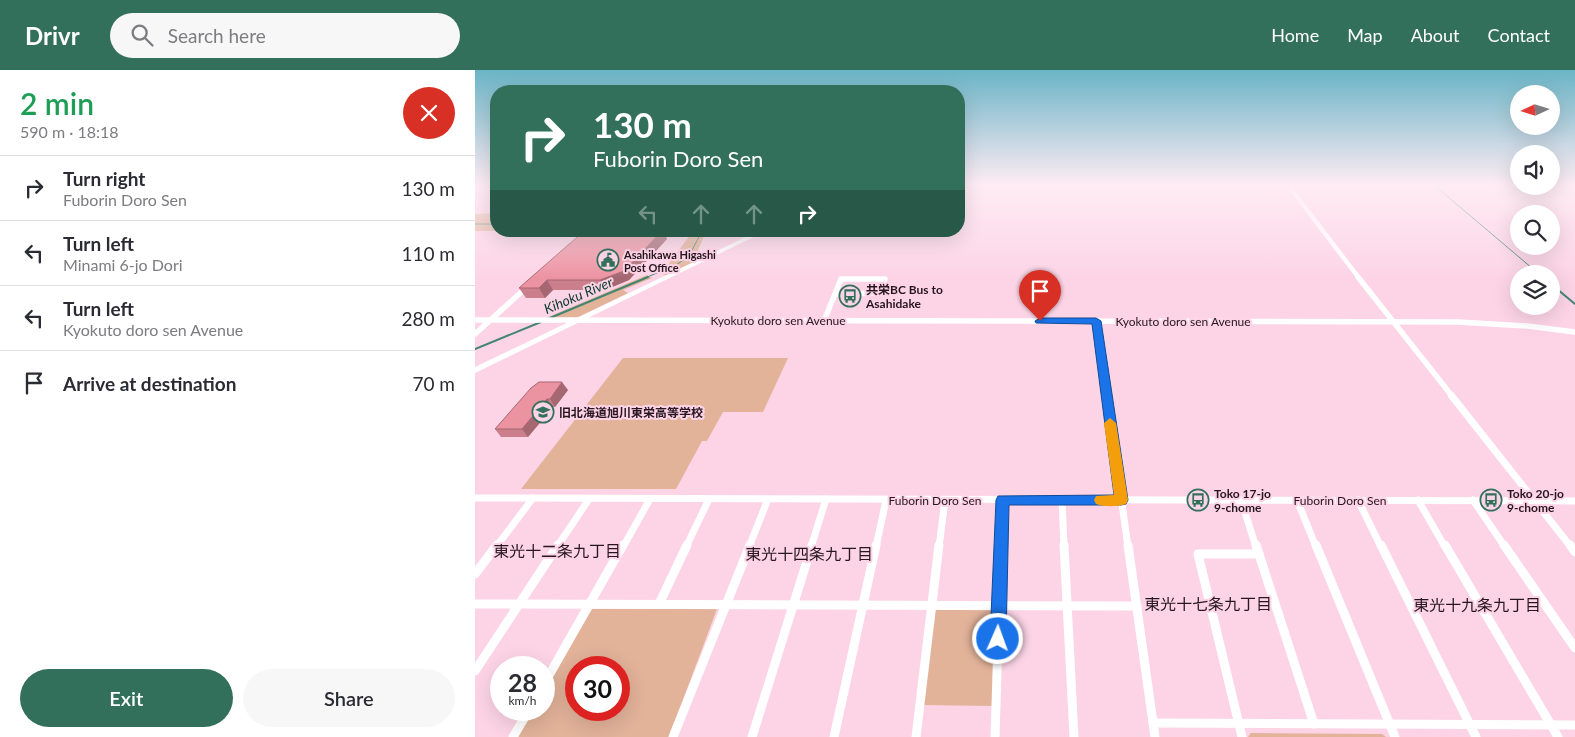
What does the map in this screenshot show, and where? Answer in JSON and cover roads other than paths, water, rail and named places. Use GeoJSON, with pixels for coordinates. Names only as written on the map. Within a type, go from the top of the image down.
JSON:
{"type":"FeatureCollection","features":[{"type":"Feature","properties":{"kind":"main road"},"geometry":{"type":"LineString","coordinates":[[475,370],[751,237]]}},
{"type":"Feature","properties":{"kind":"street"},"geometry":{"type":"LineString","coordinates":[[1312,216],[1575,552]]}},
{"type":"Feature","properties":{"kind":"street"},"geometry":{"type":"LineString","coordinates":[[824,320],[841,279],[885,279],[880,294],[835,294]]}},
{"type":"Feature","properties":{"kind":"street"},"geometry":{"type":"LineString","coordinates":[[475,334],[531,284]]}},
{"type":"Feature","properties":{"kind":"street"},"geometry":{"type":"LineString","coordinates":[[475,320],[547,320]]}},
{"type":"Feature","properties":{"kind":"street","name":"Kyokuto doro sen Avenue"},"geometry":{"type":"LineString","coordinates":[[547,320],[1489,323],[1575,332]]}},
{"type":"Feature","properties":{"kind":"street"},"geometry":{"type":"LineString","coordinates":[[1096,321],[1155,737]]}},
{"type":"Feature","properties":{"kind":"street","name":"Fuborin Doro Sen"},"geometry":{"type":"LineString","coordinates":[[475,498],[1575,501]]}},
{"type":"Feature","properties":{"kind":"street"},"geometry":{"type":"LineString","coordinates":[[475,574],[533,498]]}},
{"type":"Feature","properties":{"kind":"street"},"geometry":{"type":"LineString","coordinates":[[475,671],[589,499]]}},
{"type":"Feature","properties":{"kind":"street"},"geometry":{"type":"LineString","coordinates":[[555,665],[650,499]]}},
{"type":"Feature","properties":{"kind":"street"},"geometry":{"type":"LineString","coordinates":[[752,737],[826,499]]}},
{"type":"Feature","properties":{"kind":"street"},"geometry":{"type":"LineString","coordinates":[[659,604],[709,500]]}},
{"type":"Feature","properties":{"kind":"street"},"geometry":{"type":"LineString","coordinates":[[673,737],[768,500]]}},
{"type":"Feature","properties":{"kind":"street"},"geometry":{"type":"LineString","coordinates":[[834,737],[886,500]]}},
{"type":"Feature","properties":{"kind":"street"},"geometry":{"type":"LineString","coordinates":[[916,737],[945,500]]}},
{"type":"Feature","properties":{"kind":"street"},"geometry":{"type":"LineString","coordinates":[[995,737],[1003,500]]}},
{"type":"Feature","properties":{"kind":"street"},"geometry":{"type":"LineString","coordinates":[[1062,500],[1073,737]]}},
{"type":"Feature","properties":{"kind":"street"},"geometry":{"type":"LineString","coordinates":[[1241,500],[1314,724]]}},
{"type":"Feature","properties":{"kind":"street"},"geometry":{"type":"LineString","coordinates":[[1297,500],[1395,737]]}},
{"type":"Feature","properties":{"kind":"street"},"geometry":{"type":"LineString","coordinates":[[1358,500],[1476,737]]}},
{"type":"Feature","properties":{"kind":"street"},"geometry":{"type":"LineString","coordinates":[[1418,500],[1558,737]]}},
{"type":"Feature","properties":{"kind":"street"},"geometry":{"type":"LineString","coordinates":[[1473,500],[1575,648]]}},
{"type":"Feature","properties":{"kind":"street"},"geometry":{"type":"LineString","coordinates":[[1242,737],[1198,554],[1259,554]]}},
{"type":"Feature","properties":{"kind":"street"},"geometry":{"type":"LineString","coordinates":[[475,604],[1137,606]]}},
{"type":"Feature","properties":{"kind":"street"},"geometry":{"type":"LineString","coordinates":[[513,737],[522,721]]}},
{"type":"Feature","properties":{"kind":"street"},"geometry":{"type":"LineString","coordinates":[[1153,723],[1575,725]]}},
{"type":"Feature","properties":{"kind":"waterway"},"geometry":{"type":"LineString","coordinates":[[1471,216],[1528,265]]}},
{"type":"Feature","properties":{"kind":"waterway"},"geometry":{"type":"LineString","coordinates":[[475,224],[490,224]]}},
{"type":"Feature","properties":{"kind":"waterway","name":"Kihoku River"},"geometry":{"type":"LineString","coordinates":[[645,278],[676,265],[689,256],[699,237]]}},
{"type":"Feature","properties":{"kind":"waterway","name":"Kihoku River"},"geometry":{"type":"LineString","coordinates":[[550,318],[648,277]]}},
{"type":"Feature","properties":{"kind":"waterway"},"geometry":{"type":"LineString","coordinates":[[1560,292],[1575,304]]}},
{"type":"Feature","properties":{"kind":"waterway","name":"Kihoku River"},"geometry":{"type":"LineString","coordinates":[[475,349],[541,322]]}},
{"type":"Feature","properties":{"kind":"place","name":"Asahikawa Higashi Post Office"},"geometry":{"type":"Point","coordinates":[608,260]}},
{"type":"Feature","properties":{"kind":"place","name":"共栄BC Bus to Asahidake"},"geometry":{"type":"Point","coordinates":[850,296]}},
{"type":"Feature","properties":{"kind":"place","name":"旧北海道旭川東栄高等学校"},"geometry":{"type":"Point","coordinates":[543,412]}},
{"type":"Feature","properties":{"kind":"place","name":"Toko 17-jo 9-chome"},"geometry":{"type":"Point","coordinates":[1198,500]}},
{"type":"Feature","properties":{"kind":"place","name":"Toko 20-jo 9-chome"},"geometry":{"type":"Point","coordinates":[1491,500]}},
{"type":"Feature","properties":{"kind":"district","name":"東光十二条九丁目"},"geometry":{"type":"Point","coordinates":[557,550]}},
{"type":"Feature","properties":{"kind":"district","name":"東光十四条九丁目"},"geometry":{"type":"Point","coordinates":[809,553]}},
{"type":"Feature","properties":{"kind":"district","name":"東光十七条九丁目"},"geometry":{"type":"Point","coordinates":[1208,603]}},
{"type":"Feature","properties":{"kind":"district","name":"東光十九条九丁目"},"geometry":{"type":"Point","coordinates":[1477,604]}}]}
